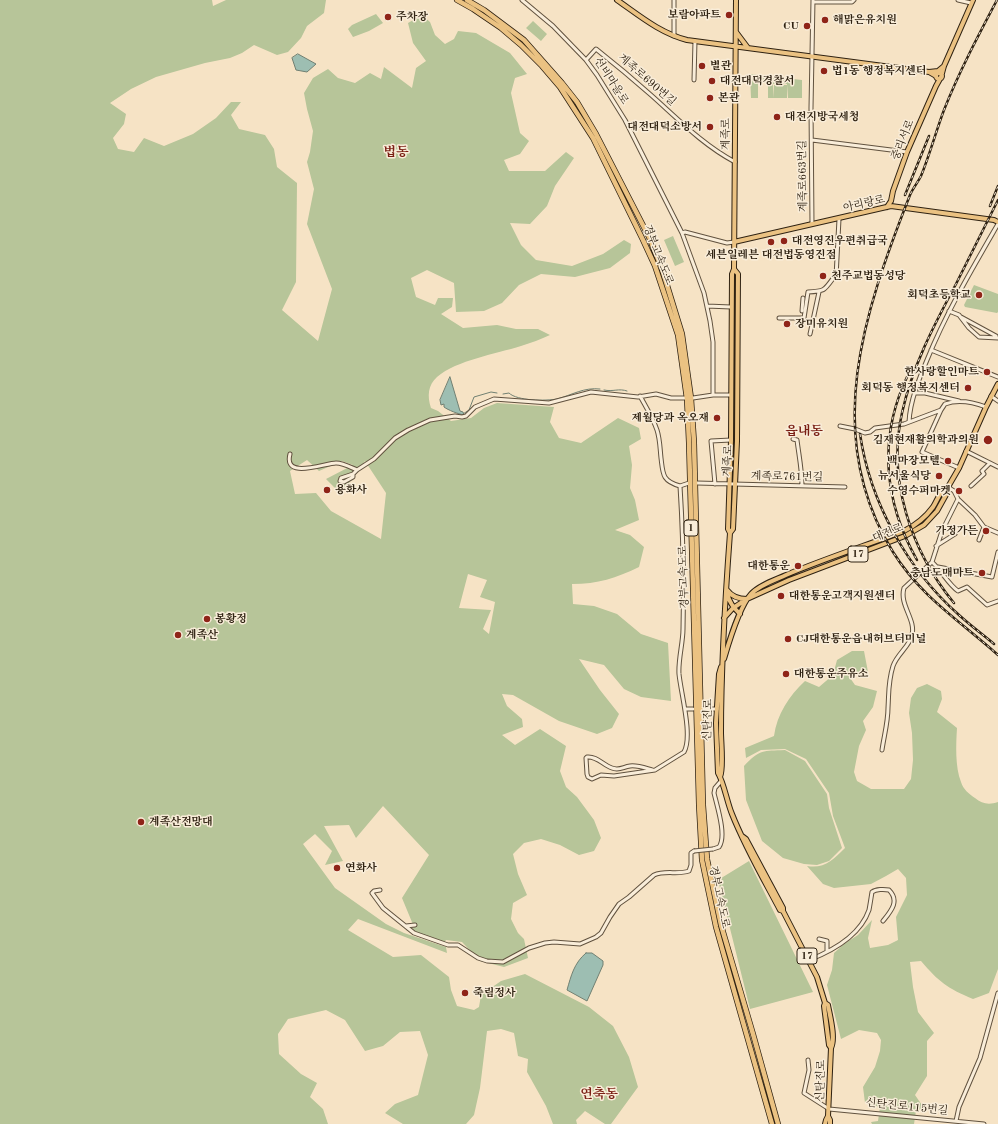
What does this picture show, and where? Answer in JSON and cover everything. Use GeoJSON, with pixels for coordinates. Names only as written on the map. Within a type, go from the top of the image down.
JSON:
{"type":"FeatureCollection","features":[{"type":"Feature","properties":{"kind":"highway","name":"경부고속도로"},"geometry":{"type":"LineString","coordinates":[[457,0],[482,15],[521,45],[560,87],[573,106],[593,138],[644,240],[655,266],[678,335],[687,399],[698,790],[702,860],[716,927],[772,1124]]}},
{"type":"Feature","properties":{"kind":"highway","name":"경부고속도로"},"geometry":{"type":"LineString","coordinates":[[467,0],[484,10],[524,40],[577,102],[596,134],[649,237],[662,269],[682,334],[691,398],[694,442],[703,790],[707,859],[721,925],[754,1034],[778,1124]]}},
{"type":"Feature","properties":{"kind":"main road"},"geometry":{"type":"LineString","coordinates":[[617,0],[649,23],[674,36],[695,41],[812,56],[935,75]]}},
{"type":"Feature","properties":{"kind":"main road","name":"계족로"},"geometry":{"type":"LineString","coordinates":[[724,618],[730,534],[728,528],[731,440],[732,274],[734,269],[736,0]]}},
{"type":"Feature","properties":{"kind":"main road"},"geometry":{"type":"LineString","coordinates":[[936,84],[935,75],[943,67],[972,2]]}},
{"type":"Feature","properties":{"kind":"main road"},"geometry":{"type":"LineString","coordinates":[[736,31],[748,48]]}},
{"type":"Feature","properties":{"kind":"main road","name":"중리서로"},"geometry":{"type":"LineString","coordinates":[[887,207],[891,202],[893,191],[907,152],[936,84],[935,75],[943,67]]}},
{"type":"Feature","properties":{"kind":"main road"},"geometry":{"type":"LineString","coordinates":[[891,202],[896,207]]}},
{"type":"Feature","properties":{"kind":"main road","name":"아리랑로"},"geometry":{"type":"LineString","coordinates":[[734,242],[887,207],[975,217],[994,220],[998,223]]}},
{"type":"Feature","properties":{"kind":"main road","name":"계족로"},"geometry":{"type":"LineString","coordinates":[[730,534],[733,529],[738,440],[738,274],[734,269]]}},
{"type":"Feature","properties":{"kind":"main road","name":"대전로"},"geometry":{"type":"LineString","coordinates":[[724,618],[733,608],[757,589],[777,579],[904,531],[920,521],[933,506],[941,490],[948,487],[959,468],[991,396],[998,384]]}},
{"type":"Feature","properties":{"kind":"main road"},"geometry":{"type":"LineString","coordinates":[[726,588],[733,596],[741,599],[747,598]]}},
{"type":"Feature","properties":{"kind":"main road"},"geometry":{"type":"LineString","coordinates":[[726,588],[728,600],[733,608],[740,614]]}},
{"type":"Feature","properties":{"kind":"main road"},"geometry":{"type":"LineString","coordinates":[[722,664],[732,633],[747,598]]}},
{"type":"Feature","properties":{"kind":"main road","name":"신탄진로"},"geometry":{"type":"LineString","coordinates":[[721,779],[723,773],[721,747],[724,618]]}},
{"type":"Feature","properties":{"kind":"main road","name":"신탄진로"},"geometry":{"type":"LineString","coordinates":[[722,664],[719,674],[717,709],[716,747],[718,773],[732,814],[742,836],[746,839],[783,908],[783,911],[817,977],[825,1003],[828,1005],[833,1044],[831,1048],[828,1109],[830,1124]]}},
{"type":"Feature","properties":{"kind":"main road","name":"신탄진로"},"geometry":{"type":"LineString","coordinates":[[825,1124],[828,1116]]}},
{"type":"Feature","properties":{"kind":"street","name":"선비마을로"},"geometry":{"type":"LineString","coordinates":[[522,0],[546,18],[586,60],[625,120],[682,233],[704,293],[707,306],[713,342],[713,395]]}},
{"type":"Feature","properties":{"kind":"street"},"geometry":{"type":"LineString","coordinates":[[674,0],[674,36]]}},
{"type":"Feature","properties":{"kind":"street"},"geometry":{"type":"LineString","coordinates":[[812,1],[852,2],[854,0]]}},
{"type":"Feature","properties":{"kind":"street"},"geometry":{"type":"LineString","coordinates":[[958,0],[972,2]]}},
{"type":"Feature","properties":{"kind":"street","name":"계족로663번길"},"geometry":{"type":"LineString","coordinates":[[812,1],[812,224]]}},
{"type":"Feature","properties":{"kind":"street"},"geometry":{"type":"LineString","coordinates":[[694,80],[695,41]]}},
{"type":"Feature","properties":{"kind":"street","name":"계족로690번길"},"geometry":{"type":"LineString","coordinates":[[586,60],[596,49],[650,93],[700,139],[720,154],[735,162]]}},
{"type":"Feature","properties":{"kind":"street"},"geometry":{"type":"LineString","coordinates":[[812,140],[907,152]]}},
{"type":"Feature","properties":{"kind":"street"},"geometry":{"type":"LineString","coordinates":[[779,318],[804,318],[808,292],[819,292],[825,289],[834,277],[836,277],[839,219]]}},
{"type":"Feature","properties":{"kind":"street"},"geometry":{"type":"LineString","coordinates":[[909,422],[915,393],[931,350],[950,311],[998,223]]}},
{"type":"Feature","properties":{"kind":"street"},"geometry":{"type":"LineString","coordinates":[[682,233],[685,232],[727,243],[734,242]]}},
{"type":"Feature","properties":{"kind":"street"},"geometry":{"type":"LineString","coordinates":[[810,334],[819,292]]}},
{"type":"Feature","properties":{"kind":"street"},"geometry":{"type":"LineString","coordinates":[[802,311],[803,298]]}},
{"type":"Feature","properties":{"kind":"street"},"geometry":{"type":"LineString","coordinates":[[707,306],[732,307]]}},
{"type":"Feature","properties":{"kind":"street"},"geometry":{"type":"LineString","coordinates":[[950,311],[998,337]]}},
{"type":"Feature","properties":{"kind":"street"},"geometry":{"type":"LineString","coordinates":[[959,316],[979,337],[998,337]]}},
{"type":"Feature","properties":{"kind":"street"},"geometry":{"type":"LineString","coordinates":[[931,350],[998,377]]}},
{"type":"Feature","properties":{"kind":"street"},"geometry":{"type":"LineString","coordinates":[[353,476],[357,470],[374,459],[395,438],[408,430],[430,420],[455,416],[466,416],[475,407],[494,399],[549,403],[591,392],[640,396],[656,394],[671,398],[685,398]]}},
{"type":"Feature","properties":{"kind":"street"},"geometry":{"type":"LineString","coordinates":[[915,393],[956,399],[961,402]]}},
{"type":"Feature","properties":{"kind":"street"},"geometry":{"type":"LineString","coordinates":[[693,398],[713,395],[731,395]]}},
{"type":"Feature","properties":{"kind":"street"},"geometry":{"type":"LineString","coordinates":[[640,396],[657,430],[662,473],[672,484],[680,486],[689,483]]}},
{"type":"Feature","properties":{"kind":"street"},"geometry":{"type":"LineString","coordinates":[[991,396],[998,400]]}},
{"type":"Feature","properties":{"kind":"street"},"geometry":{"type":"LineString","coordinates":[[959,468],[922,452],[940,410],[945,404],[961,402],[986,407]]}},
{"type":"Feature","properties":{"kind":"street"},"geometry":{"type":"LineString","coordinates":[[840,426],[855,429],[864,433],[870,432],[875,428],[909,422],[940,410]]}},
{"type":"Feature","properties":{"kind":"street"},"geometry":{"type":"LineString","coordinates":[[793,439],[797,440],[799,462],[801,465],[802,486]]}},
{"type":"Feature","properties":{"kind":"street"},"geometry":{"type":"LineString","coordinates":[[716,484],[711,441],[731,440]]}},
{"type":"Feature","properties":{"kind":"street"},"geometry":{"type":"LineString","coordinates":[[966,451],[998,467]]}},
{"type":"Feature","properties":{"kind":"street"},"geometry":{"type":"LineString","coordinates":[[290,454],[290,464],[295,467],[308,468],[334,463],[357,470]]}},
{"type":"Feature","properties":{"kind":"street"},"geometry":{"type":"LineString","coordinates":[[972,486],[984,474],[982,471],[990,463]]}},
{"type":"Feature","properties":{"kind":"street","name":"계족로761번길"},"geometry":{"type":"LineString","coordinates":[[698,483],[845,487]]}},
{"type":"Feature","properties":{"kind":"street"},"geometry":{"type":"LineString","coordinates":[[652,770],[631,766],[620,770],[614,769],[608,767],[593,757],[586,758],[587,774],[588,777],[592,779],[601,775],[614,776],[652,770],[660,767],[684,752],[686,748],[688,738],[679,673],[683,628],[683,552],[680,486]]}},
{"type":"Feature","properties":{"kind":"street"},"geometry":{"type":"LineString","coordinates":[[948,487],[954,491],[958,499],[975,515],[984,527],[998,533]]}},
{"type":"Feature","properties":{"kind":"street"},"geometry":{"type":"LineString","coordinates":[[882,750],[888,717],[888,687],[890,674],[896,658],[911,639],[912,635],[912,626],[902,592],[906,584],[932,562],[936,546],[958,499]]}},
{"type":"Feature","properties":{"kind":"street"},"geometry":{"type":"LineString","coordinates":[[936,546],[955,534],[945,525]]}},
{"type":"Feature","properties":{"kind":"street"},"geometry":{"type":"LineString","coordinates":[[980,540],[984,527]]}},
{"type":"Feature","properties":{"kind":"street"},"geometry":{"type":"LineString","coordinates":[[992,576],[998,552]]}},
{"type":"Feature","properties":{"kind":"street"},"geometry":{"type":"LineString","coordinates":[[932,562],[958,591],[968,587],[987,605],[998,601]]}},
{"type":"Feature","properties":{"kind":"street"},"geometry":{"type":"LineString","coordinates":[[938,567],[992,578],[992,576],[997,577]]}},
{"type":"Feature","properties":{"kind":"street"},"geometry":{"type":"LineString","coordinates":[[685,709],[693,709]]}},
{"type":"Feature","properties":{"kind":"street"},"geometry":{"type":"LineString","coordinates":[[704,709],[717,709]]}},
{"type":"Feature","properties":{"kind":"street"},"geometry":{"type":"LineString","coordinates":[[380,890],[372,893],[380,904],[391,915],[406,926],[408,930],[423,937],[448,945],[458,945],[478,958],[487,961],[503,962],[529,948],[545,943],[554,942],[580,944],[601,933],[619,904],[654,875],[658,873],[679,873],[689,871],[691,865],[691,853],[694,851],[713,850],[719,847],[722,842],[721,828],[714,790],[721,779]]}},
{"type":"Feature","properties":{"kind":"street"},"geometry":{"type":"LineString","coordinates":[[809,960],[823,955],[857,930],[868,912],[872,892],[874,890],[889,890],[894,898],[894,907],[883,921]]}},
{"type":"Feature","properties":{"kind":"street"},"geometry":{"type":"LineString","coordinates":[[406,926],[415,924]]}},
{"type":"Feature","properties":{"kind":"street"},"geometry":{"type":"LineString","coordinates":[[818,939],[827,941],[827,951]]}},
{"type":"Feature","properties":{"kind":"street"},"geometry":{"type":"LineString","coordinates":[[956,1121],[959,1107],[980,1058],[998,993]]}},
{"type":"Feature","properties":{"kind":"street"},"geometry":{"type":"LineString","coordinates":[[808,1060],[809,1070],[804,1093],[828,1109]]}},
{"type":"Feature","properties":{"kind":"street","name":"신탄진로115번길"},"geometry":{"type":"LineString","coordinates":[[828,1109],[984,1124]]}},
{"type":"Feature","properties":{"kind":"green space"},"geometry":{"type":"Polygon","coordinates":[[[0,0],[212,0],[213,6],[226,0],[326,0],[324,13],[307,26],[301,38],[288,52],[277,55],[254,45],[242,53],[230,58],[205,63],[156,77],[131,89],[110,103],[126,114],[124,124],[113,138],[118,149],[134,152],[144,138],[164,146],[193,134],[216,118],[231,102],[241,102],[231,115],[239,129],[265,135],[274,149],[277,167],[297,183],[296,282],[282,310],[318,341],[332,289],[307,224],[314,189],[307,162],[313,131],[304,93],[313,78],[328,69],[338,78],[355,83],[370,73],[381,79],[384,67],[412,88],[416,68],[426,61],[413,43],[408,23],[422,15],[430,22],[435,35],[445,44],[454,39],[458,31],[476,33],[510,53],[527,74],[515,78],[511,93],[520,133],[529,141],[520,154],[504,160],[509,171],[545,171],[566,152],[574,158],[555,186],[547,206],[530,224],[510,223],[521,245],[536,260],[572,266],[603,254],[624,240],[631,244],[630,253],[610,268],[575,277],[541,274],[519,285],[502,303],[484,311],[456,312],[454,283],[427,270],[411,278],[416,297],[435,305],[438,298],[453,298],[452,307],[441,314],[463,328],[497,325],[516,329],[538,329],[550,335],[525,345],[477,358],[445,371],[434,380],[430,387],[429,399],[431,408],[438,411],[451,421],[471,418],[484,408],[497,403],[554,407],[550,422],[559,438],[581,443],[618,418],[639,428],[641,439],[629,446],[632,465],[630,488],[635,500],[639,520],[615,530],[630,535],[644,547],[639,567],[607,580],[572,584],[573,604],[594,606],[617,614],[641,634],[668,643],[671,701],[641,697],[624,689],[604,665],[579,659],[600,690],[619,714],[612,728],[597,734],[559,721],[513,695],[502,694],[507,706],[522,719],[523,727],[502,735],[515,745],[540,729],[566,746],[560,771],[566,787],[577,797],[594,820],[601,838],[594,851],[579,855],[560,845],[541,839],[524,843],[513,854],[518,874],[527,895],[513,903],[511,919],[518,933],[524,939],[528,958],[504,967],[480,961],[462,942],[446,940],[444,943],[427,939],[406,930],[414,927],[402,898],[429,855],[383,806],[356,838],[349,825],[324,826],[343,861],[325,865],[332,851],[315,834],[303,844],[335,888],[386,924],[404,933],[446,947],[447,953],[358,919],[348,930],[393,957],[421,955],[449,977],[451,990],[457,1006],[474,1010],[479,1007],[481,995],[501,981],[525,974],[589,1007],[613,1026],[629,1057],[638,1087],[611,1124],[605,1124],[585,1111],[576,1120],[577,1124],[553,1124],[546,1106],[527,1072],[528,1059],[518,1056],[514,1033],[501,1029],[487,1031],[480,1088],[474,1115],[466,1124],[403,1124],[385,1113],[395,1104],[418,1095],[428,1055],[420,1031],[400,1032],[383,1046],[365,1051],[345,1020],[326,1010],[288,1019],[278,1034],[279,1054],[301,1074],[317,1083],[310,1097],[323,1109],[328,1124],[0,1124],[0,0]],[[307,460],[290,471],[295,494],[316,493],[331,511],[381,539],[386,493],[365,461],[341,494],[326,479],[353,465],[342,461],[319,471],[307,460]],[[468,574],[459,608],[491,610],[483,629],[489,634],[495,602],[480,597],[487,580],[468,574]]]}},
{"type":"Feature","properties":{"kind":"green space"},"geometry":{"type":"Polygon","coordinates":[[[376,14],[383,23],[369,31],[353,37],[348,29],[352,25],[376,14]]]}},
{"type":"Feature","properties":{"kind":"green space"},"geometry":{"type":"Polygon","coordinates":[[[533,21],[547,34],[541,41],[526,28],[533,21]]]}},
{"type":"Feature","properties":{"kind":"green space"},"geometry":{"type":"Polygon","coordinates":[[[750,74],[802,80],[802,98],[788,98],[787,84],[773,84],[773,98],[768,98],[768,83],[758,83],[758,98],[751,98],[750,74]]]}},
{"type":"Feature","properties":{"kind":"green space"},"geometry":{"type":"Polygon","coordinates":[[[774,85],[787,85],[787,98],[773,98],[774,85]]]}},
{"type":"Feature","properties":{"kind":"green space"},"geometry":{"type":"Polygon","coordinates":[[[673,236],[684,262],[675,266],[664,240],[673,236]]]}},
{"type":"Feature","properties":{"kind":"green space"},"geometry":{"type":"Polygon","coordinates":[[[974,285],[998,294],[997,313],[965,307],[964,305],[974,285]]]}},
{"type":"Feature","properties":{"kind":"green space"},"geometry":{"type":"Polygon","coordinates":[[[852,651],[864,651],[868,672],[848,675],[855,685],[877,691],[873,707],[863,721],[866,730],[859,746],[854,772],[857,781],[871,789],[904,789],[911,779],[913,760],[912,733],[909,713],[911,698],[917,688],[927,684],[941,691],[942,699],[937,712],[957,728],[957,763],[959,776],[963,787],[980,802],[989,804],[998,802],[998,969],[989,993],[973,999],[944,984],[921,961],[910,962],[918,1012],[934,1033],[927,1041],[927,1076],[915,1095],[924,1108],[916,1111],[914,1124],[872,1124],[871,1122],[878,1121],[880,1107],[865,1103],[863,1087],[875,1067],[880,1051],[881,1040],[877,1033],[859,1030],[841,1039],[827,985],[832,970],[834,953],[858,935],[872,920],[868,938],[870,948],[888,945],[898,940],[896,917],[907,895],[906,878],[898,869],[871,884],[834,888],[823,884],[807,866],[813,867],[828,863],[845,848],[833,816],[829,793],[806,759],[785,749],[761,750],[746,758],[745,748],[774,736],[781,713],[789,699],[799,687],[805,681],[819,687],[833,675],[837,660],[852,651]]]}},
{"type":"Feature","properties":{"kind":"green space"},"geometry":{"type":"Polygon","coordinates":[[[785,750],[805,761],[827,794],[829,808],[842,848],[829,861],[817,865],[804,864],[783,858],[762,841],[746,800],[744,766],[754,756],[762,752],[785,750]]]}},
{"type":"Feature","properties":{"kind":"green space"},"geometry":{"type":"Polygon","coordinates":[[[749,861],[813,992],[750,1009],[718,880],[749,861]]]}},
{"type":"Feature","properties":{"kind":"water"},"geometry":{"type":"Polygon","coordinates":[[[298,54],[316,64],[307,72],[296,70],[292,58],[298,54]]]}},
{"type":"Feature","properties":{"kind":"water"},"geometry":{"type":"Polygon","coordinates":[[[450,377],[460,411],[463,412],[464,415],[444,407],[444,404],[441,405],[440,400],[450,377]]]}},
{"type":"Feature","properties":{"kind":"water"},"geometry":{"type":"Polygon","coordinates":[[[586,953],[592,953],[603,961],[603,965],[587,1001],[567,990],[576,965],[586,953]]]}},
{"type":"Feature","properties":{"kind":"waterway"},"geometry":{"type":"LineString","coordinates":[[503,394],[509,393],[518,398],[532,400],[546,400],[557,399],[583,390],[600,389]]}},
{"type":"Feature","properties":{"kind":"waterway"},"geometry":{"type":"LineString","coordinates":[[604,390],[627,391]]}},
{"type":"Feature","properties":{"kind":"waterway"},"geometry":{"type":"LineString","coordinates":[[463,414],[469,410],[474,397],[491,392],[497,393]]}},
{"type":"Feature","properties":{"kind":"railway"},"geometry":{"type":"LineString","coordinates":[[997,0],[969,54],[950,96],[921,176],[910,195],[893,239],[865,329],[857,374],[855,419],[859,464],[871,508],[893,552],[916,582],[942,608],[998,655]]}},
{"type":"Feature","properties":{"kind":"railway"},"geometry":{"type":"LineString","coordinates":[[905,195],[929,136]]}},
{"type":"Feature","properties":{"kind":"railway"},"geometry":{"type":"LineString","coordinates":[[990,206],[998,186]]}},
{"type":"Feature","properties":{"kind":"railway"},"geometry":{"type":"LineString","coordinates":[[954,603],[939,583],[926,561],[906,514],[898,464],[898,438],[906,396],[924,347],[998,200]]}},
{"type":"Feature","properties":{"kind":"railway"},"geometry":{"type":"LineString","coordinates":[[907,377],[898,400],[892,423],[889,446],[889,470],[897,516],[917,560]]}},
{"type":"Feature","properties":{"kind":"railway"},"geometry":{"type":"LineString","coordinates":[[860,434],[872,484],[882,509],[907,555],[940,597],[963,619],[994,644]]}},
{"type":"Feature","properties":{"kind":"place","name":"보람아파트"},"geometry":{"type":"Point","coordinates":[729,15]}},
{"type":"Feature","properties":{"kind":"place","name":"주차장"},"geometry":{"type":"Point","coordinates":[388,17]}},
{"type":"Feature","properties":{"kind":"place","name":"해맑은유치원"},"geometry":{"type":"Point","coordinates":[825,20]}},
{"type":"Feature","properties":{"kind":"place","name":"CU"},"geometry":{"type":"Point","coordinates":[807,26]}},
{"type":"Feature","properties":{"kind":"place","name":"별관"},"geometry":{"type":"Point","coordinates":[702,66]}},
{"type":"Feature","properties":{"kind":"place","name":"법1동 행정복지센터"},"geometry":{"type":"Point","coordinates":[824,71]}},
{"type":"Feature","properties":{"kind":"place","name":"대전대덕경찰서"},"geometry":{"type":"Point","coordinates":[712,81]}},
{"type":"Feature","properties":{"kind":"place","name":"본관"},"geometry":{"type":"Point","coordinates":[710,98]}},
{"type":"Feature","properties":{"kind":"place","name":"대전지방국세청"},"geometry":{"type":"Point","coordinates":[777,117]}},
{"type":"Feature","properties":{"kind":"place","name":"대전대덕소방서"},"geometry":{"type":"Point","coordinates":[710,127]}},
{"type":"Feature","properties":{"kind":"place","name":"대전영진우편취급국"},"geometry":{"type":"Point","coordinates":[784,241]}},
{"type":"Feature","properties":{"kind":"place","name":"세븐일레븐 대전법동영진점"},"geometry":{"type":"Point","coordinates":[771,242]}},
{"type":"Feature","properties":{"kind":"place","name":"천주교법동성당"},"geometry":{"type":"Point","coordinates":[823,276]}},
{"type":"Feature","properties":{"kind":"place","name":"회덕초등학교"},"geometry":{"type":"Point","coordinates":[979,295]}},
{"type":"Feature","properties":{"kind":"place","name":"장미유치원"},"geometry":{"type":"Point","coordinates":[787,324]}},
{"type":"Feature","properties":{"kind":"place","name":"한사랑할인마트"},"geometry":{"type":"Point","coordinates":[987,372]}},
{"type":"Feature","properties":{"kind":"place","name":"회덕동 행정복지센터"},"geometry":{"type":"Point","coordinates":[968,388]}},
{"type":"Feature","properties":{"kind":"place","name":"제월당과 옥오재"},"geometry":{"type":"Point","coordinates":[717,418]}},
{"type":"Feature","properties":{"kind":"place","name":"김재현재활의학과의원"},"geometry":{"type":"Point","coordinates":[988,440]}},
{"type":"Feature","properties":{"kind":"place","name":"백마장모텔"},"geometry":{"type":"Point","coordinates":[948,461]}},
{"type":"Feature","properties":{"kind":"place","name":"뉴서울식당"},"geometry":{"type":"Point","coordinates":[939,476]}},
{"type":"Feature","properties":{"kind":"place","name":"용화사"},"geometry":{"type":"Point","coordinates":[327,490]}},
{"type":"Feature","properties":{"kind":"place","name":"수영수퍼마켓"},"geometry":{"type":"Point","coordinates":[959,491]}},
{"type":"Feature","properties":{"kind":"place","name":"가정가든"},"geometry":{"type":"Point","coordinates":[986,531]}},
{"type":"Feature","properties":{"kind":"place","name":"대한통운"},"geometry":{"type":"Point","coordinates":[798,566]}},
{"type":"Feature","properties":{"kind":"place","name":"충남도매마트"},"geometry":{"type":"Point","coordinates":[982,573]}},
{"type":"Feature","properties":{"kind":"place","name":"대한통운고객지원센터"},"geometry":{"type":"Point","coordinates":[781,596]}},
{"type":"Feature","properties":{"kind":"place","name":"봉황정"},"geometry":{"type":"Point","coordinates":[207,619]}},
{"type":"Feature","properties":{"kind":"place","name":"계족산"},"geometry":{"type":"Point","coordinates":[178,635]}},
{"type":"Feature","properties":{"kind":"place","name":"CJ대한통운읍내허브터미널"},"geometry":{"type":"Point","coordinates":[788,639]}},
{"type":"Feature","properties":{"kind":"place","name":"대한통운주유소"},"geometry":{"type":"Point","coordinates":[786,674]}},
{"type":"Feature","properties":{"kind":"place","name":"계족산전망대"},"geometry":{"type":"Point","coordinates":[141,822]}},
{"type":"Feature","properties":{"kind":"place","name":"연화사"},"geometry":{"type":"Point","coordinates":[337,868]}},
{"type":"Feature","properties":{"kind":"place","name":"죽림정사"},"geometry":{"type":"Point","coordinates":[465,993]}},
{"type":"Feature","properties":{"kind":"district","name":"법동"},"geometry":{"type":"Point","coordinates":[396,153]}},
{"type":"Feature","properties":{"kind":"district","name":"읍내동"},"geometry":{"type":"Point","coordinates":[804,432]}},
{"type":"Feature","properties":{"kind":"district","name":"연축동"},"geometry":{"type":"Point","coordinates":[599,1095]}}]}
